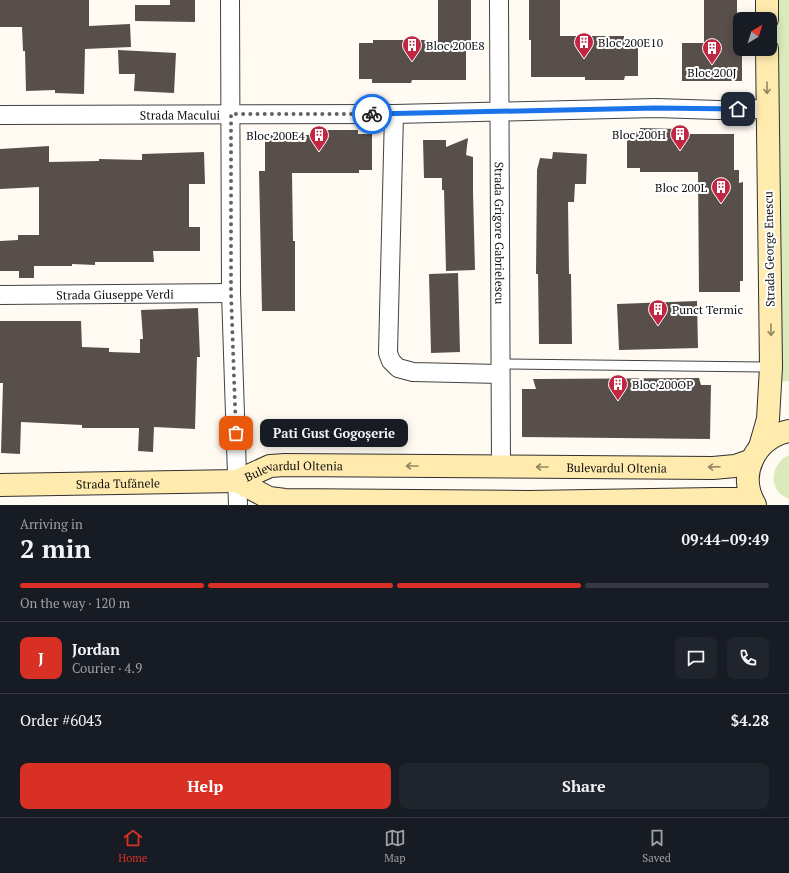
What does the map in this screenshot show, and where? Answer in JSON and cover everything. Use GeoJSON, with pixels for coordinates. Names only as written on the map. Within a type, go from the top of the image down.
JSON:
{"type":"FeatureCollection","features":[{"type":"Feature","properties":{"kind":"street"},"geometry":{"type":"LineString","coordinates":[[230,0],[231,293],[238,505]]}},
{"type":"Feature","properties":{"kind":"street","name":"Strada Grigore Gabrielescu"},"geometry":{"type":"LineString","coordinates":[[499,0],[501,467]]}},
{"type":"Feature","properties":{"kind":"street"},"geometry":{"type":"LineString","coordinates":[[767,0],[767,12]]}},
{"type":"Feature","properties":{"kind":"street","name":"Strada George Enescu"},"geometry":{"type":"LineString","coordinates":[[755,504],[749,493],[748,470],[756,453],[768,419],[771,367],[767,56]]}},
{"type":"Feature","properties":{"kind":"street","name":"Strada Macului"},"geometry":{"type":"LineString","coordinates":[[0,116],[394,114],[656,108],[718,110],[767,109]]}},
{"type":"Feature","properties":{"kind":"street"},"geometry":{"type":"LineString","coordinates":[[394,114],[388,353],[391,361],[398,368],[413,372],[500,369]]}},
{"type":"Feature","properties":{"kind":"street","name":"Strada Giuseppe Verdi"},"geometry":{"type":"LineString","coordinates":[[0,294],[231,293]]}},
{"type":"Feature","properties":{"kind":"street","name":"Bulevardul Oltenia"},"geometry":{"type":"LineString","coordinates":[[237,481],[270,466],[713,468],[735,466],[756,453],[768,440],[777,434],[789,431]]}},
{"type":"Feature","properties":{"kind":"street","name":"Bulevardul Oltenia"},"geometry":{"type":"LineString","coordinates":[[237,481],[269,498],[285,500],[528,502],[714,499],[737,500],[755,504]]}},
{"type":"Feature","properties":{"kind":"street","name":"Strada Tufănele"},"geometry":{"type":"LineString","coordinates":[[0,485],[237,481]]}},
{"type":"Feature","properties":{"kind":"lane"},"geometry":{"type":"LineString","coordinates":[[500,369],[771,367]]}},
{"type":"Feature","properties":{"kind":"green space"},"geometry":{"type":"Polygon","coordinates":[[[776,0],[789,0],[789,381],[778,382],[777,12],[776,0]]]}},
{"type":"Feature","properties":{"kind":"green space"},"geometry":{"type":"Polygon","coordinates":[[[789,455],[789,499],[777,490],[774,484],[774,477],[778,465],[789,455]]]}},
{"type":"Feature","properties":{"kind":"building"},"geometry":{"type":"Polygon","coordinates":[[[0,0],[89,0],[89,26],[130,24],[131,47],[85,49],[84,94],[55,93],[55,90],[26,91],[25,51],[23,51],[22,27],[0,27],[0,0]]]}},
{"type":"Feature","properties":{"kind":"building"},"geometry":{"type":"Polygon","coordinates":[[[170,0],[195,0],[195,22],[135,21],[135,5],[170,5],[170,0]]]}},
{"type":"Feature","properties":{"kind":"building","name":"Bloc 200E8"},"geometry":{"type":"Polygon","coordinates":[[[438,0],[471,0],[471,44],[466,44],[466,80],[412,80],[411,83],[372,83],[372,79],[359,79],[359,43],[373,43],[373,40],[438,40],[438,0]]]}},
{"type":"Feature","properties":{"kind":"building","name":"Bloc 200E10"},"geometry":{"type":"Polygon","coordinates":[[[529,0],[560,0],[560,36],[624,36],[624,40],[638,40],[638,76],[625,76],[624,80],[585,80],[585,77],[531,77],[529,0]]]}},
{"type":"Feature","properties":{"kind":"building","name":"Bloc 200J"},"geometry":{"type":"Polygon","coordinates":[[[704,0],[737,0],[737,12],[733,12],[733,56],[742,56],[742,81],[682,81],[682,43],[704,43],[704,0]]]}},
{"type":"Feature","properties":{"kind":"building"},"geometry":{"type":"Polygon","coordinates":[[[118,50],[176,53],[174,93],[134,91],[135,74],[119,74],[118,50]]]}},
{"type":"Feature","properties":{"kind":"building"},"geometry":{"type":"Polygon","coordinates":[[[640,128],[679,129],[679,134],[734,134],[734,170],[739,170],[739,183],[743,182],[743,281],[740,281],[740,292],[699,292],[698,172],[640,172],[640,168],[627,168],[627,132],[640,132],[640,128]]]}},
{"type":"Feature","properties":{"kind":"building"},"geometry":{"type":"Polygon","coordinates":[[[320,130],[358,130],[358,134],[372,134],[372,170],[359,170],[359,173],[292,173],[293,241],[295,241],[295,311],[262,311],[259,171],[265,171],[265,135],[320,135],[320,130]]]}},
{"type":"Feature","properties":{"kind":"building"},"geometry":{"type":"Polygon","coordinates":[[[468,138],[466,155],[473,157],[475,270],[446,271],[444,190],[442,190],[442,178],[424,178],[423,140],[446,140],[446,147],[468,138]]]}},
{"type":"Feature","properties":{"kind":"building"},"geometry":{"type":"Polygon","coordinates":[[[49,146],[49,162],[99,161],[99,159],[142,160],[142,154],[204,152],[205,184],[189,184],[189,227],[200,227],[200,251],[153,251],[154,262],[95,262],[95,265],[72,264],[72,266],[34,266],[34,278],[19,278],[19,271],[0,271],[0,241],[18,240],[18,235],[39,235],[39,187],[0,189],[0,149],[49,146]]]}},
{"type":"Feature","properties":{"kind":"building"},"geometry":{"type":"Polygon","coordinates":[[[553,152],[587,154],[586,184],[575,184],[574,202],[568,202],[572,344],[539,344],[538,274],[536,274],[537,170],[540,158],[552,159],[553,152]]]}},
{"type":"Feature","properties":{"kind":"building"},"geometry":{"type":"Polygon","coordinates":[[[458,273],[460,352],[431,353],[429,274],[458,273]]]}},
{"type":"Feature","properties":{"kind":"building","name":"Punct Termic"},"geometry":{"type":"Polygon","coordinates":[[[697,301],[698,348],[619,350],[617,304],[697,301]]]}},
{"type":"Feature","properties":{"kind":"building"},"geometry":{"type":"Polygon","coordinates":[[[198,308],[200,357],[197,357],[195,429],[154,427],[153,452],[138,451],[139,428],[82,428],[82,425],[21,422],[20,454],[1,453],[3,383],[0,383],[0,321],[81,321],[82,347],[109,348],[109,352],[140,353],[140,339],[143,339],[141,310],[198,308]]]}},
{"type":"Feature","properties":{"kind":"building"},"geometry":{"type":"Polygon","coordinates":[[[699,378],[701,385],[711,385],[710,439],[522,437],[522,389],[536,389],[533,379],[699,378]]]}},
{"type":"Feature","properties":{"kind":"way so far"},"geometry":{"type":"LineString","coordinates":[[236,433],[231,293],[231,114],[372,114]]}},
{"type":"Feature","properties":{"kind":"place","name":"Bloc 200E10"},"geometry":{"type":"Point","coordinates":[584,59]}},
{"type":"Feature","properties":{"kind":"place","name":"Bloc 200E8"},"geometry":{"type":"Point","coordinates":[412,62]}},
{"type":"Feature","properties":{"kind":"place","name":"Bloc 200J"},"geometry":{"type":"Point","coordinates":[712,65]}},
{"type":"Feature","properties":{"kind":"place","name":"Bloc 200H"},"geometry":{"type":"Point","coordinates":[680,151]}},
{"type":"Feature","properties":{"kind":"place","name":"Bloc 200E4"},"geometry":{"type":"Point","coordinates":[319,152]}},
{"type":"Feature","properties":{"kind":"place","name":"Bloc 200L"},"geometry":{"type":"Point","coordinates":[721,204]}},
{"type":"Feature","properties":{"kind":"place","name":"Punct Termic"},"geometry":{"type":"Point","coordinates":[658,326]}},
{"type":"Feature","properties":{"kind":"place","name":"Bloc 200OP"},"geometry":{"type":"Point","coordinates":[618,401]}},
{"type":"Feature","properties":{"kind":"place","name":"Pati Gust Gogoșerie"},"geometry":{"type":"Point","coordinates":[236,433]}},
{"type":"Feature","properties":{"kind":"route"},"geometry":{"type":"LineString","coordinates":[[372,114],[656,108],[718,110],[738,109]]}}]}
